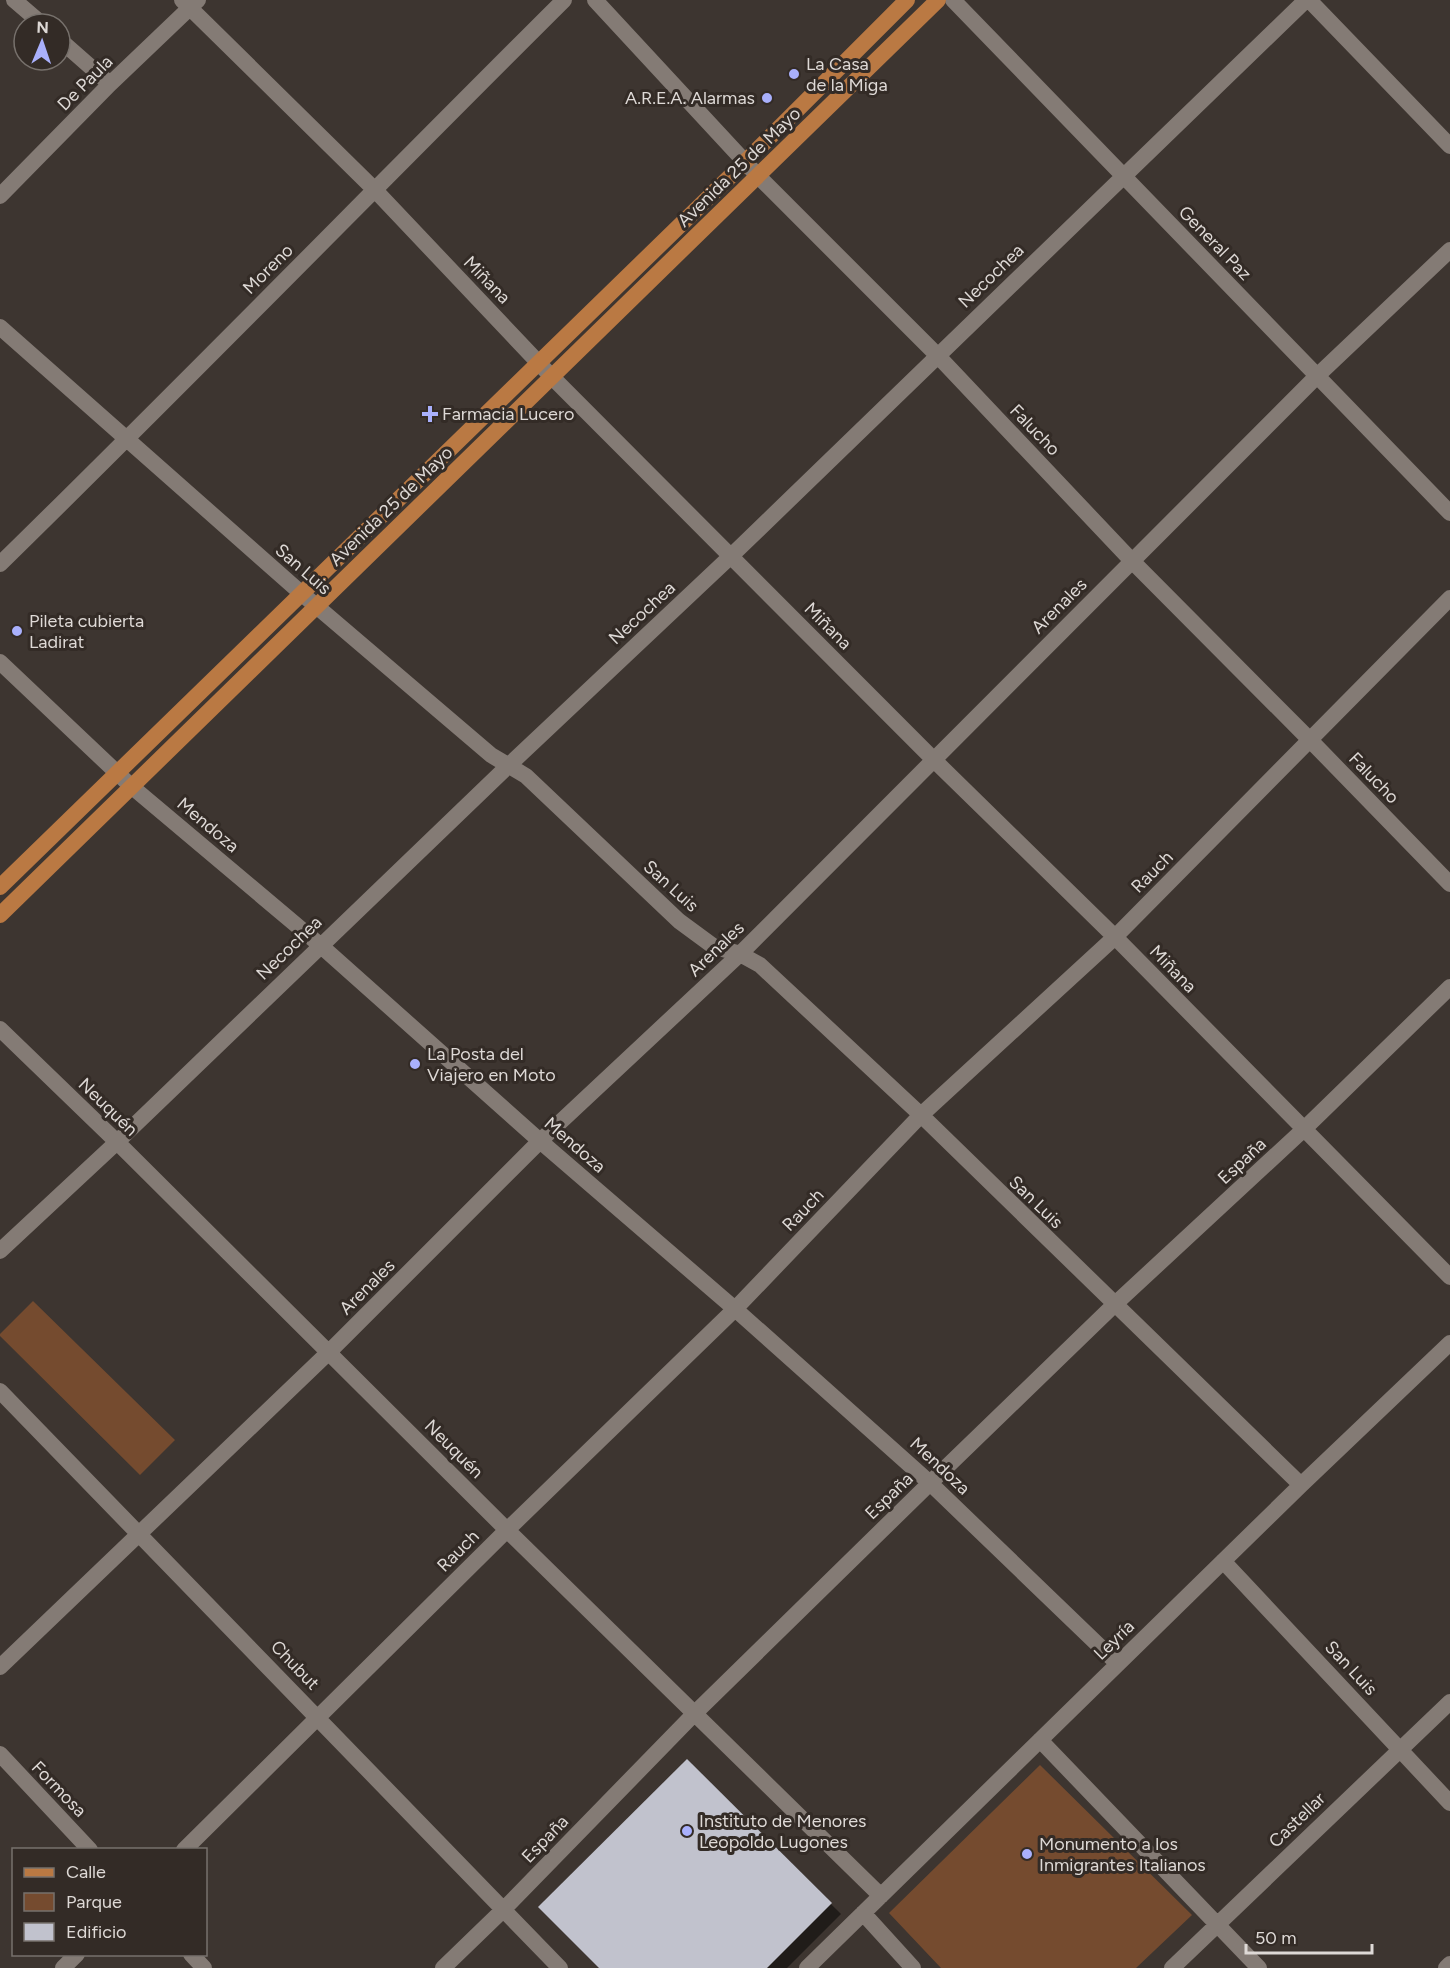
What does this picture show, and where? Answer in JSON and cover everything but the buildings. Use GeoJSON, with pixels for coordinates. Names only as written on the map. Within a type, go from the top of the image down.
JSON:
{"type":"FeatureCollection","features":[{"type":"Feature","properties":{"kind":"main road","name":"Avenida 25 de Mayo"},"geometry":{"type":"LineString","coordinates":[[0,887],[745,162],[907,0]]}},
{"type":"Feature","properties":{"kind":"main road","name":"Avenida 25 de Mayo"},"geometry":{"type":"LineString","coordinates":[[0,915],[938,0]]}},
{"type":"Feature","properties":{"kind":"street"},"geometry":{"type":"LineString","coordinates":[[14,0],[28,12]]}},
{"type":"Feature","properties":{"kind":"street","name":"Moreno"},"geometry":{"type":"LineString","coordinates":[[0,564],[127,440],[564,0]]}},
{"type":"Feature","properties":{"kind":"street","name":"Falucho"},"geometry":{"type":"LineString","coordinates":[[595,0],[758,176],[938,356],[1132,561],[1450,884]]}},
{"type":"Feature","properties":{"kind":"street","name":"General Paz"},"geometry":{"type":"LineString","coordinates":[[953,0],[1450,513]]}},
{"type":"Feature","properties":{"kind":"street"},"geometry":{"type":"LineString","coordinates":[[1307,0],[1450,146]]}},
{"type":"Feature","properties":{"kind":"street","name":"Necochea"},"geometry":{"type":"LineString","coordinates":[[0,1251],[731,556],[1307,0]]}},
{"type":"Feature","properties":{"kind":"street","name":"Miñana"},"geometry":{"type":"LineString","coordinates":[[190,3],[374,189],[552,377],[1114,937],[1450,1277]]}},
{"type":"Feature","properties":{"kind":"street","name":"De Paula"},"geometry":{"type":"LineString","coordinates":[[0,196],[190,3]]}},
{"type":"Feature","properties":{"kind":"street"},"geometry":{"type":"LineString","coordinates":[[72,50],[111,84]]}},
{"type":"Feature","properties":{"kind":"street","name":"Arenales"},"geometry":{"type":"LineString","coordinates":[[0,1667],[329,1352],[540,1141],[740,954],[1317,376],[1450,250]]}},
{"type":"Feature","properties":{"kind":"street","name":"San Luis"},"geometry":{"type":"LineString","coordinates":[[0,327],[316,606],[491,755],[526,776],[679,921],[713,946],[740,954],[760,965],[921,1115],[1301,1485]]}},
{"type":"Feature","properties":{"kind":"street","name":"Rauch"},"geometry":{"type":"LineString","coordinates":[[186,1848],[507,1530],[735,1309],[921,1115],[1114,937],[1450,598]]}},
{"type":"Feature","properties":{"kind":"street","name":"Mendoza"},"geometry":{"type":"LineString","coordinates":[[0,662],[131,786],[320,945],[930,1483],[1117,1663]]}},
{"type":"Feature","properties":{"kind":"street","name":"España"},"geometry":{"type":"LineString","coordinates":[[443,1968],[504,1909],[695,1713],[930,1483],[1114,1305],[1303,1130],[1450,987]]}},
{"type":"Feature","properties":{"kind":"street","name":"Neuquén"},"geometry":{"type":"LineString","coordinates":[[0,1029],[880,1896]]}},
{"type":"Feature","properties":{"kind":"street","name":"Leyría"},"geometry":{"type":"LineString","coordinates":[[807,1968],[1117,1663],[1450,1343]]}},
{"type":"Feature","properties":{"kind":"street","name":"Chubut"},"geometry":{"type":"LineString","coordinates":[[0,1391],[560,1968]]}},
{"type":"Feature","properties":{"kind":"street","name":"San Luis"},"geometry":{"type":"LineString","coordinates":[[1223,1561],[1450,1803]]}},
{"type":"Feature","properties":{"kind":"street","name":"Castellar"},"geometry":{"type":"LineString","coordinates":[[1172,1968],[1450,1702]]}},
{"type":"Feature","properties":{"kind":"street"},"geometry":{"type":"LineString","coordinates":[[1040,1740],[1259,1968]]}},
{"type":"Feature","properties":{"kind":"street","name":"Formosa"},"geometry":{"type":"LineString","coordinates":[[0,1754],[88,1848]]}},
{"type":"Feature","properties":{"kind":"street"},"geometry":{"type":"LineString","coordinates":[[863,1913],[913,1968]]}},
{"type":"Feature","properties":{"kind":"street"},"geometry":{"type":"LineString","coordinates":[[63,1968],[75,1956]]}},
{"type":"Feature","properties":{"kind":"street"},"geometry":{"type":"LineString","coordinates":[[193,1956],[204,1968]]}},
{"type":"Feature","properties":{"kind":"street"},"geometry":{"type":"LineString","coordinates":[[1446,1968],[1450,1964]]}},
{"type":"Feature","properties":{"kind":"green space"},"geometry":{"type":"Polygon","coordinates":[[[33,1301],[175,1440],[140,1475],[0,1336],[33,1301]]]}},
{"type":"Feature","properties":{"kind":"green space"},"geometry":{"type":"Polygon","coordinates":[[[1040,1765],[1192,1915],[1136,1968],[941,1968],[889,1913],[1040,1765]]]}},
{"type":"Feature","properties":{"kind":"place","name":"La Casa de la Miga"},"geometry":{"type":"Point","coordinates":[794,74]}},
{"type":"Feature","properties":{"kind":"place","name":"A.R.E.A. Alarmas"},"geometry":{"type":"Point","coordinates":[767,98]}},
{"type":"Feature","properties":{"kind":"place","name":"Farmacia Lucero"},"geometry":{"type":"Point","coordinates":[430,414]}},
{"type":"Feature","properties":{"kind":"place","name":"Pileta cubierta Ladirat"},"geometry":{"type":"Point","coordinates":[17,631]}},
{"type":"Feature","properties":{"kind":"place","name":"La Posta del Viajero en Moto"},"geometry":{"type":"Point","coordinates":[415,1064]}},
{"type":"Feature","properties":{"kind":"place","name":"Instituto de Menores Leopoldo Lugones"},"geometry":{"type":"Point","coordinates":[687,1831]}},
{"type":"Feature","properties":{"kind":"place","name":"Monumento a los Inmigrantes Italianos"},"geometry":{"type":"Point","coordinates":[1027,1854]}}]}
